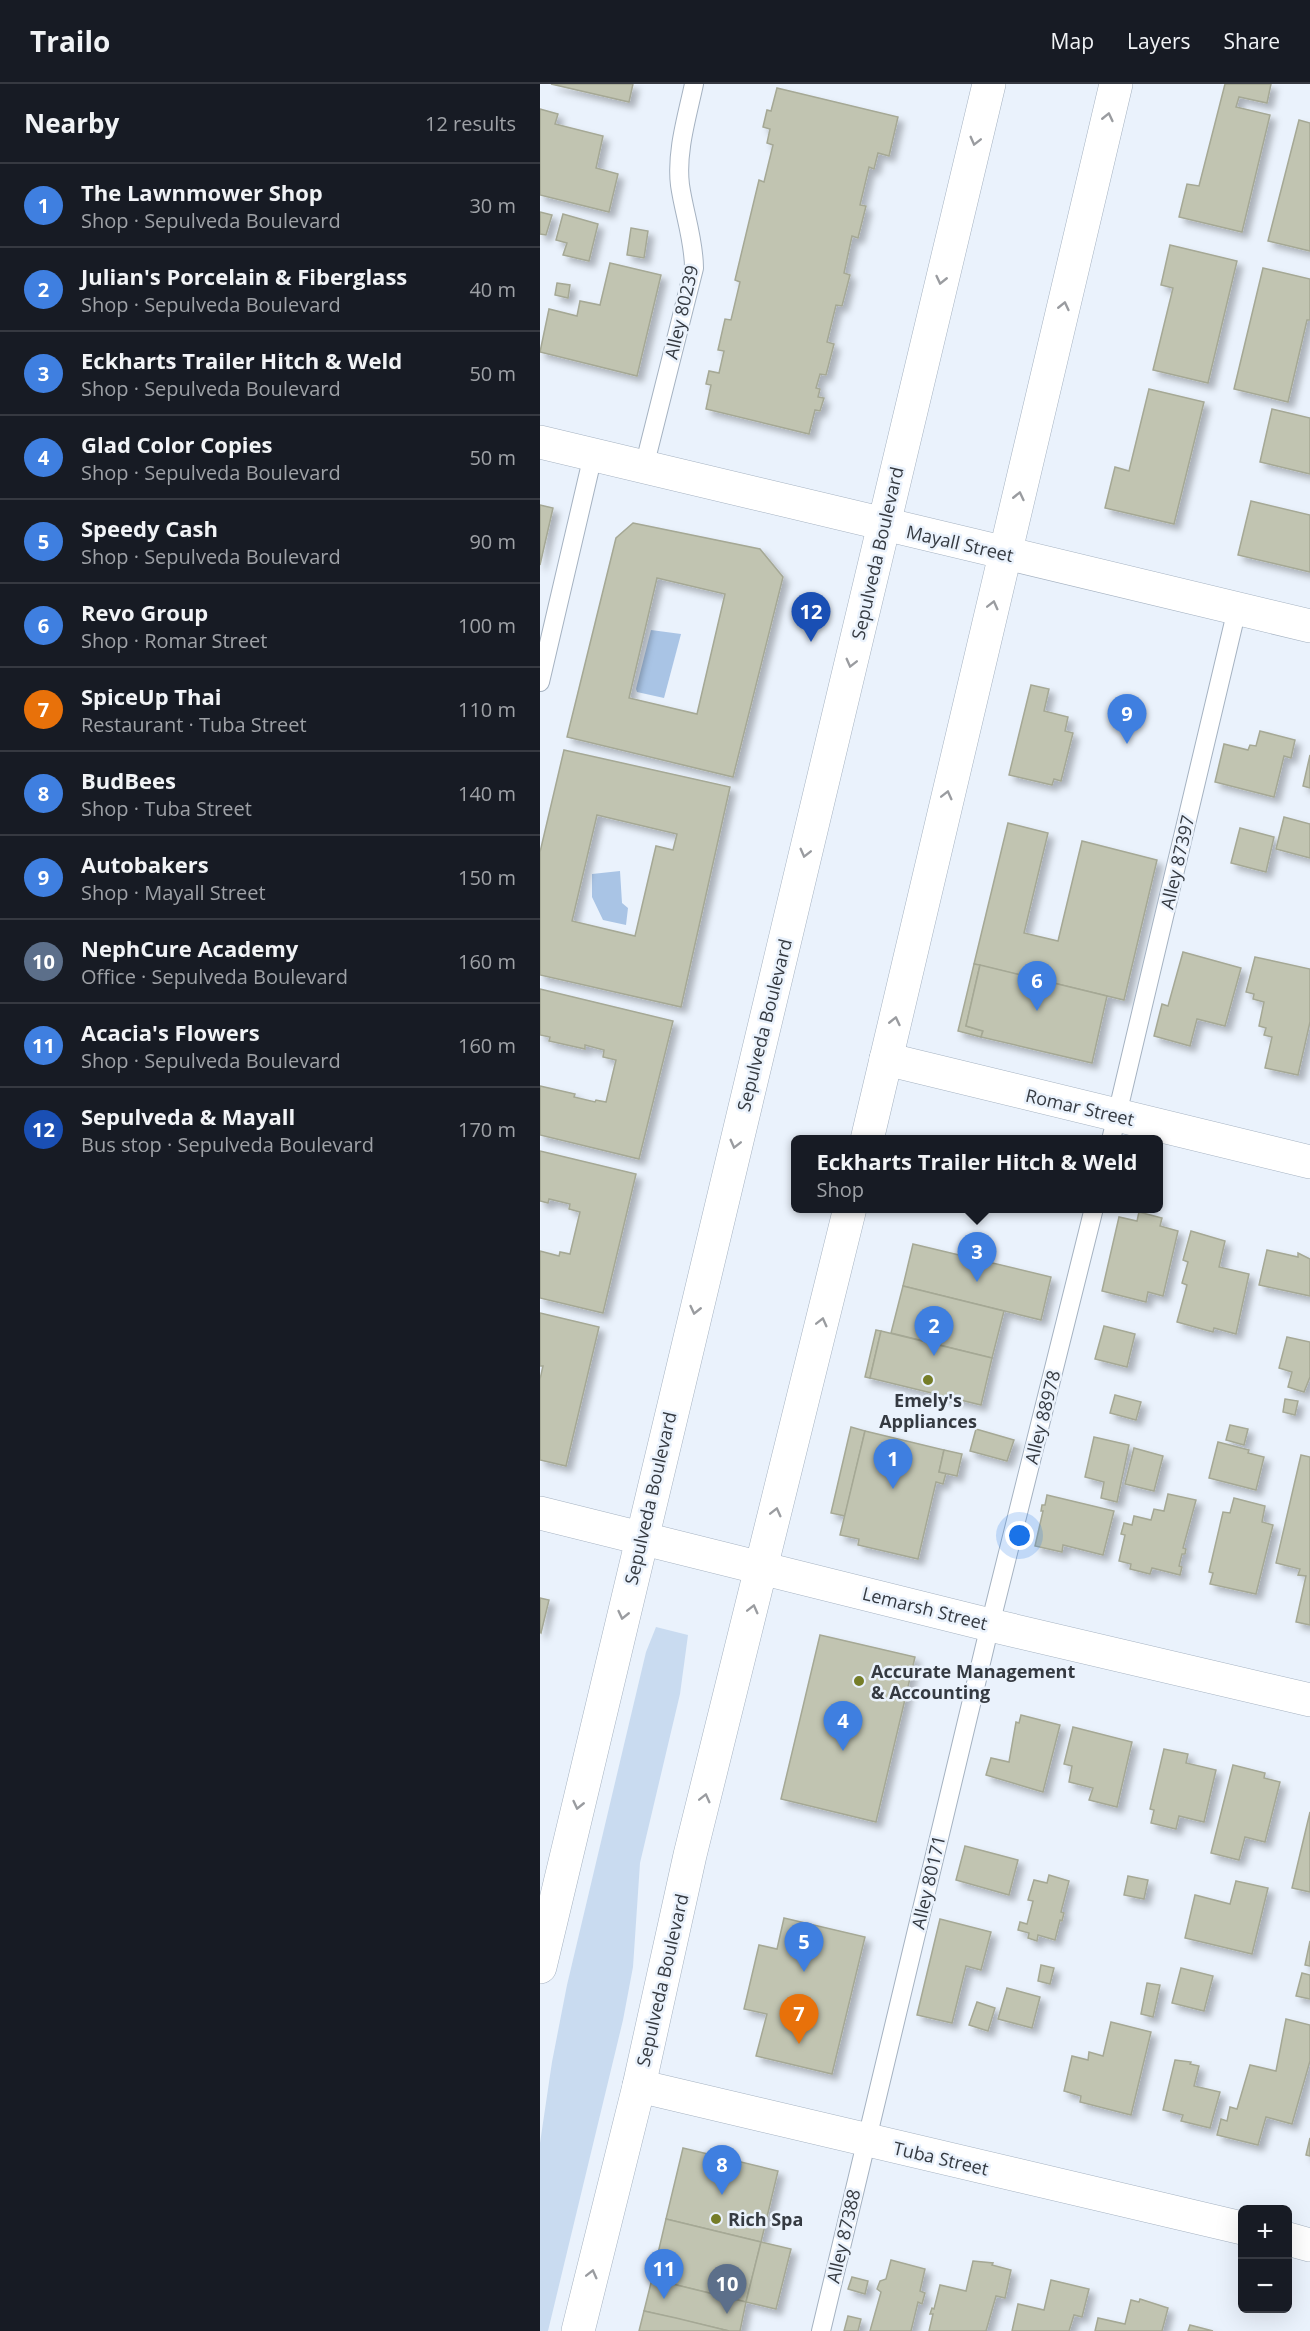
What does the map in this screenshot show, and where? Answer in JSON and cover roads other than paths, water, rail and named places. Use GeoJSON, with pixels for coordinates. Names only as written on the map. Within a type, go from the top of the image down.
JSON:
{"type":"FeatureCollection","features":[{"type":"Feature","properties":{"kind":"main road","name":"Sepulveda Boulevard"},"geometry":{"type":"LineString","coordinates":[[540,1967],[989,84]]}},
{"type":"Feature","properties":{"kind":"main road"},"geometry":{"type":"LineString","coordinates":[[868,1135],[1116,84]]}},
{"type":"Feature","properties":{"kind":"main road","name":"Mayall Street"},"geometry":{"type":"LineString","coordinates":[[540,442],[1310,626]]}},
{"type":"Feature","properties":{"kind":"main road","name":"Romar Street"},"geometry":{"type":"LineString","coordinates":[[886,1059],[1114,1128],[1154,1135]]}},
{"type":"Feature","properties":{"kind":"main road","name":"Romar Street"},"geometry":{"type":"LineString","coordinates":[[1163,1136],[1310,1162]]}},
{"type":"Feature","properties":{"kind":"main road","name":"Sepulveda Boulevard"},"geometry":{"type":"LineString","coordinates":[[578,2331],[639,2086],[690,1854],[763,1569],[849,1213]]}},
{"type":"Feature","properties":{"kind":"main road","name":"Lemarsh Street"},"geometry":{"type":"LineString","coordinates":[[540,1513],[990,1625],[1310,1700]]}},
{"type":"Feature","properties":{"kind":"main road","name":"Tuba Street"},"geometry":{"type":"LineString","coordinates":[[639,2086],[1238,2228]]}},
{"type":"Feature","properties":{"kind":"main road"},"geometry":{"type":"LineString","coordinates":[[1292,2240],[1310,2245]]}},
{"type":"Feature","properties":{"kind":"lane","name":"Alley 80239"},"geometry":{"type":"LineString","coordinates":[[644,467],[693,268],[694,251],[680,184],[681,144],[694,84]]}},
{"type":"Feature","properties":{"kind":"lane"},"geometry":{"type":"LineString","coordinates":[[540,682],[592,455]]}},
{"type":"Feature","properties":{"kind":"lane","name":"Alley 87397"},"geometry":{"type":"LineString","coordinates":[[1114,1128],[1237,609]]}},
{"type":"Feature","properties":{"kind":"lane","name":"Alley 88978"},"geometry":{"type":"LineString","coordinates":[[990,1625],[1093,1213]]}},
{"type":"Feature","properties":{"kind":"lane","name":"Alley 80171"},"geometry":{"type":"LineString","coordinates":[[867,2140],[990,1625]]}},
{"type":"Feature","properties":{"kind":"lane","name":"Alley 87388"},"geometry":{"type":"LineString","coordinates":[[821,2331],[867,2140]]}},
{"type":"Feature","properties":{"kind":"place","name":"Sepulveda & Mayall"},"geometry":{"type":"Point","coordinates":[811,642]}},
{"type":"Feature","properties":{"kind":"place","name":"Autobakers"},"geometry":{"type":"Point","coordinates":[1127,744]}},
{"type":"Feature","properties":{"kind":"place","name":"Revo Group"},"geometry":{"type":"Point","coordinates":[1037,1011]}},
{"type":"Feature","properties":{"kind":"place","name":"Eckharts Trailer Hitch & Weld"},"geometry":{"type":"Point","coordinates":[977,1282]}},
{"type":"Feature","properties":{"kind":"place","name":"Julian's Porcelain & Fiberglass"},"geometry":{"type":"Point","coordinates":[934,1356]}},
{"type":"Feature","properties":{"kind":"place","name":"Emely's Appliances"},"geometry":{"type":"Point","coordinates":[928,1380]}},
{"type":"Feature","properties":{"kind":"place","name":"The Lawnmower Shop"},"geometry":{"type":"Point","coordinates":[893,1489]}},
{"type":"Feature","properties":{"kind":"place","name":"Accurate Management & Accounting"},"geometry":{"type":"Point","coordinates":[859,1681]}},
{"type":"Feature","properties":{"kind":"place","name":"Glad Color Copies"},"geometry":{"type":"Point","coordinates":[843,1751]}},
{"type":"Feature","properties":{"kind":"place","name":"Speedy Cash"},"geometry":{"type":"Point","coordinates":[804,1972]}},
{"type":"Feature","properties":{"kind":"place","name":"SpiceUp Thai"},"geometry":{"type":"Point","coordinates":[799,2044]}},
{"type":"Feature","properties":{"kind":"place","name":"BudBees"},"geometry":{"type":"Point","coordinates":[722,2195]}},
{"type":"Feature","properties":{"kind":"place","name":"Rich Spa"},"geometry":{"type":"Point","coordinates":[716,2219]}},
{"type":"Feature","properties":{"kind":"place","name":"Acacia's Flowers"},"geometry":{"type":"Point","coordinates":[664,2299]}},
{"type":"Feature","properties":{"kind":"place","name":"NephCure Academy"},"geometry":{"type":"Point","coordinates":[727,2314]}}]}
